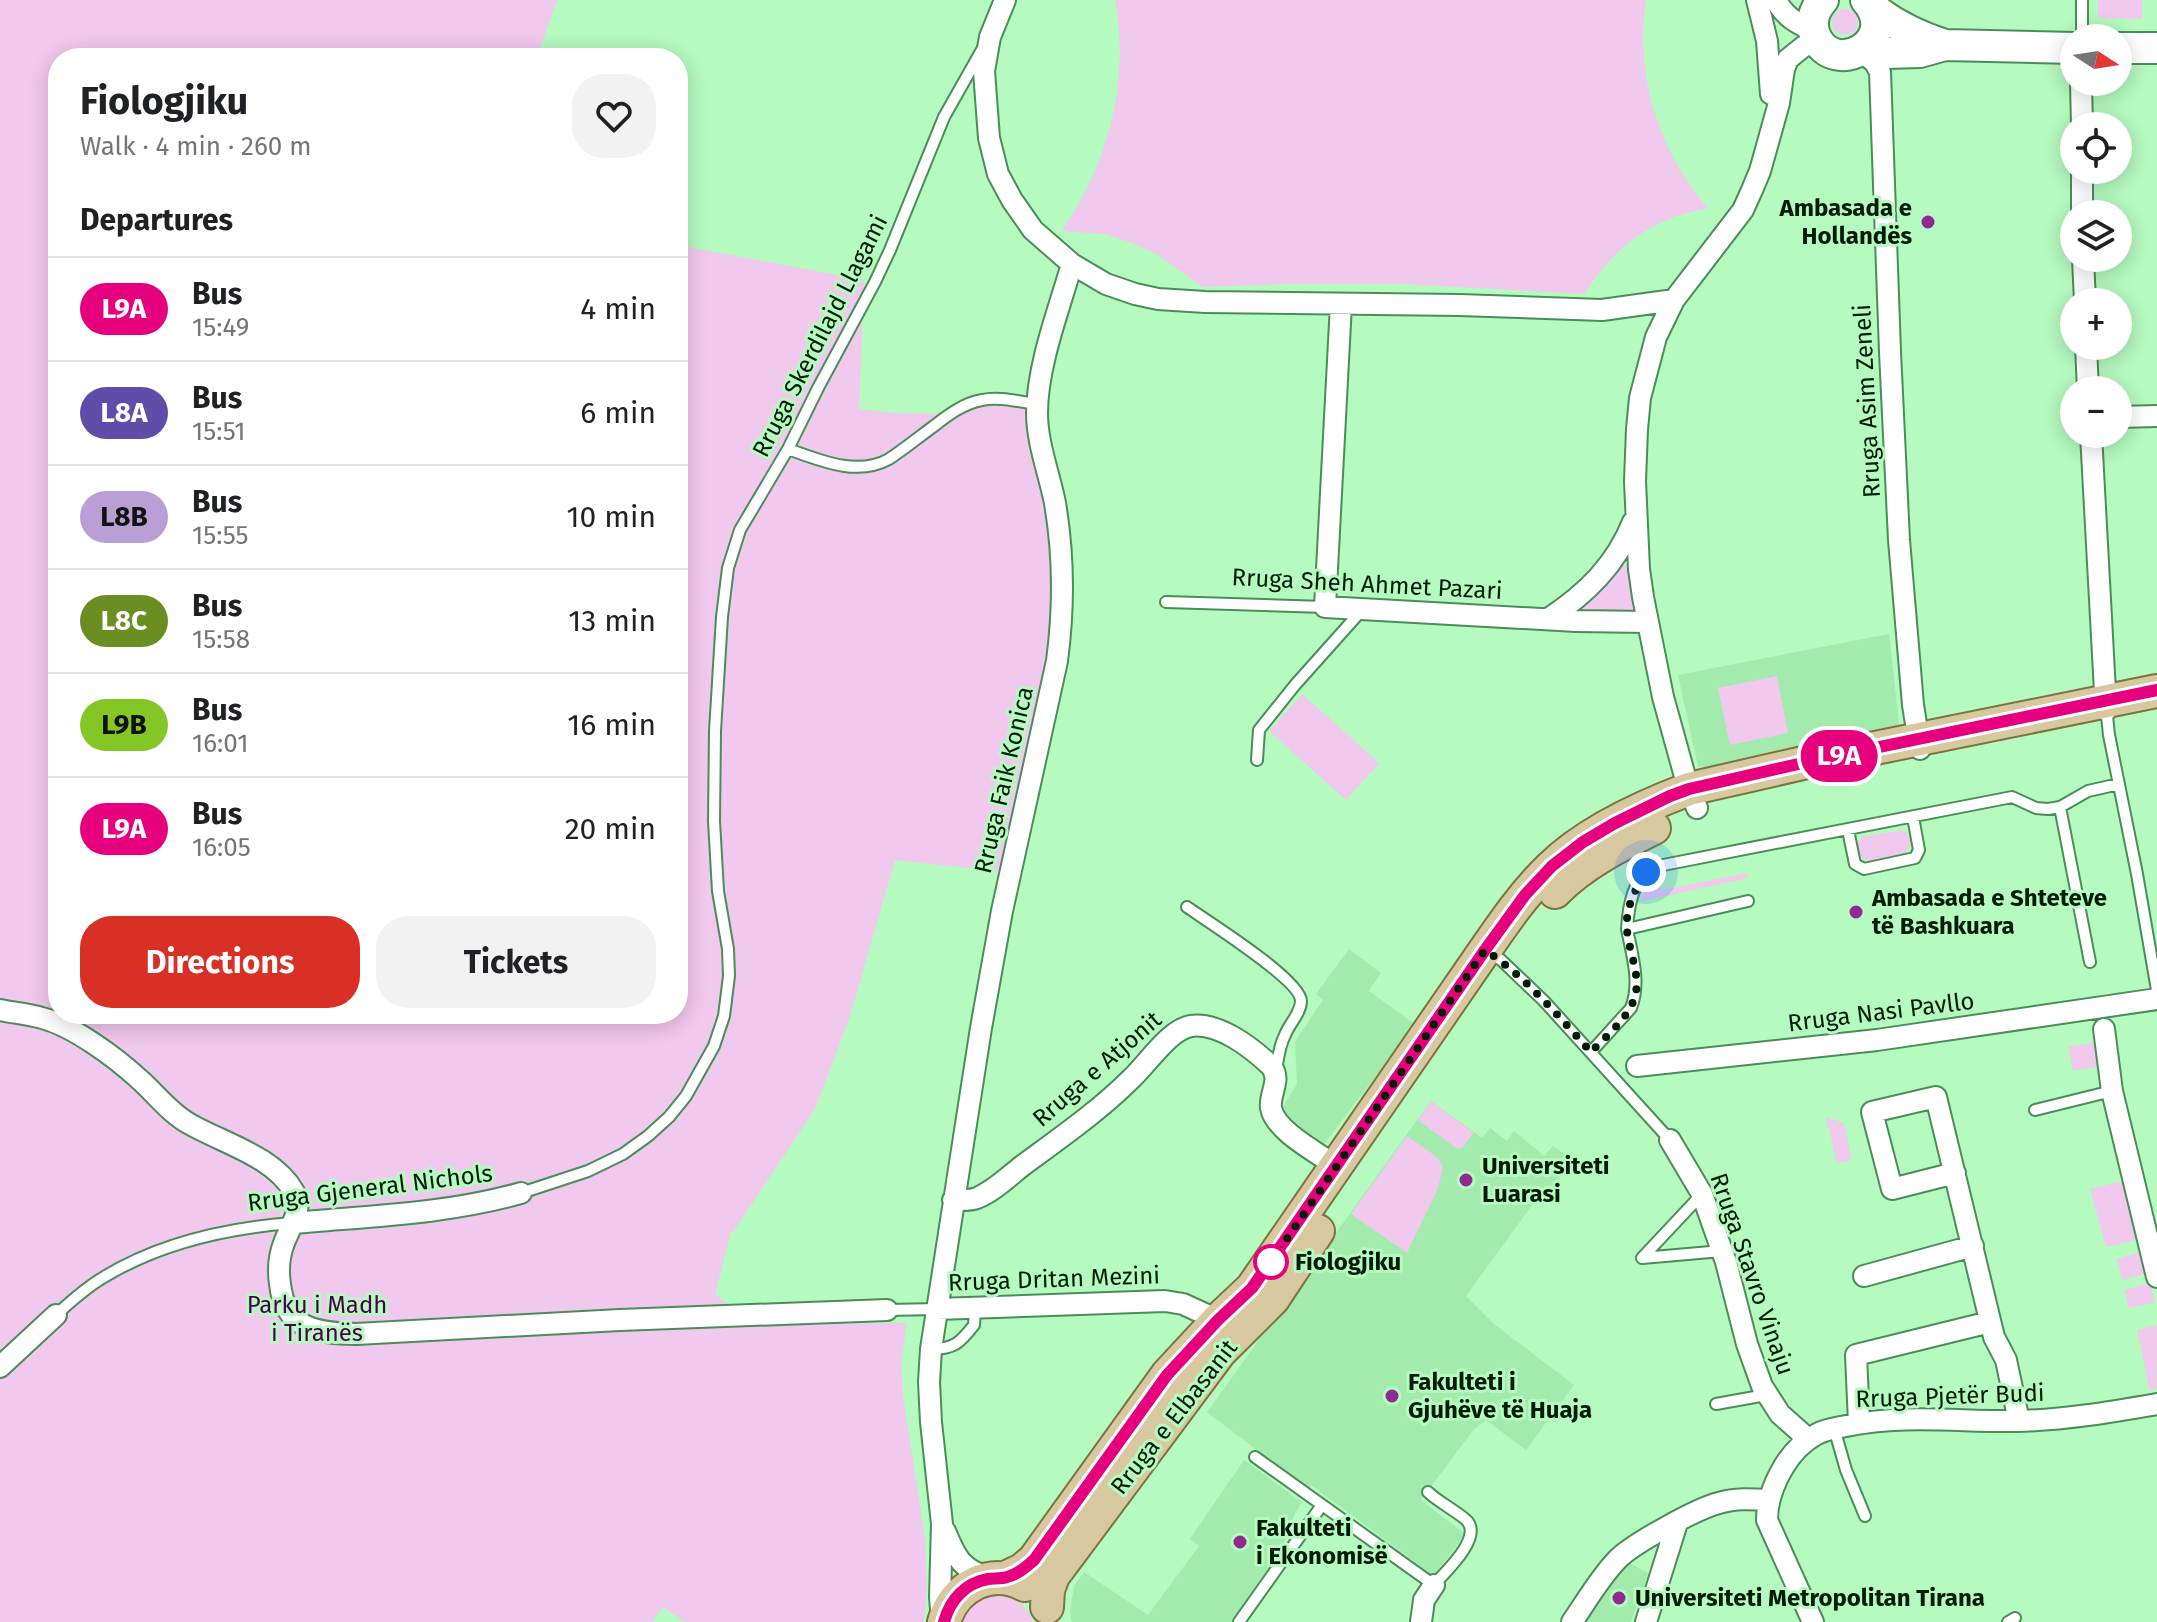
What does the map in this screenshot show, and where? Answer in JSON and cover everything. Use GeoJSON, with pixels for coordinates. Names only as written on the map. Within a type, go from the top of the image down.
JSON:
{"type":"FeatureCollection","features":[{"type":"Feature","properties":{"kind":"main road","name":"Rruga e Elbasanit"},"geometry":{"type":"LineString","coordinates":[[943,1622],[957,1596],[967,1587],[1022,1570],[1034,1560],[1167,1375],[1252,1288],[1336,1166],[1493,955],[1567,880],[1693,798],[1732,797],[1919,748],[2106,709],[2157,691]]}},
{"type":"Feature","properties":{"kind":"main road","name":"Rruga e Elbasanit"},"geometry":{"type":"LineString","coordinates":[[2106,709],[2157,706]]}},
{"type":"Feature","properties":{"kind":"main road","name":"Rruga e Elbasanit"},"geometry":{"type":"LineString","coordinates":[[1049,1615],[1048,1590],[1053,1576],[1220,1352],[1273,1299],[1493,955]]}},
{"type":"Feature","properties":{"kind":"main road"},"geometry":{"type":"LineString","coordinates":[[999,1578],[1029,1588],[1039,1596],[1049,1615]]}},
{"type":"Feature","properties":{"kind":"street"},"geometry":{"type":"LineString","coordinates":[[1005,0],[990,37],[984,71],[989,138],[998,174],[1033,230],[1072,264],[1106,284],[1158,299],[1205,302],[1602,310],[1674,300]]}},
{"type":"Feature","properties":{"kind":"street"},"geometry":{"type":"LineString","coordinates":[[1757,0],[1767,41],[1771,126]]}},
{"type":"Feature","properties":{"kind":"street"},"geometry":{"type":"LineString","coordinates":[[1776,0],[1780,8],[1815,35],[1823,47],[1842,55],[1862,50],[1875,34],[1875,15],[1868,3]]}},
{"type":"Feature","properties":{"kind":"street"},"geometry":{"type":"LineString","coordinates":[[1693,798],[1663,697],[1639,569],[1636,515],[1640,398],[1656,337],[1674,300],[1743,210],[1760,171],[1779,103],[1784,69],[1788,59],[1815,35],[1814,12],[1823,0]]}},
{"type":"Feature","properties":{"kind":"street"},"geometry":{"type":"LineString","coordinates":[[1868,3],[1888,21],[1922,38],[1945,45],[2060,48]]}},
{"type":"Feature","properties":{"kind":"street"},"geometry":{"type":"LineString","coordinates":[[1862,50],[1905,53],[1945,45]]}},
{"type":"Feature","properties":{"kind":"street"},"geometry":{"type":"LineString","coordinates":[[2132,48],[2157,48]]}},
{"type":"Feature","properties":{"kind":"street","name":"Rruga Asim Zeneli"},"geometry":{"type":"LineString","coordinates":[[1862,50],[1880,72],[1899,540],[1919,748]]}},
{"type":"Feature","properties":{"kind":"street","name":"Rruga Faik Konica"},"geometry":{"type":"LineString","coordinates":[[942,1524],[929,1382],[940,1349],[937,1309],[1002,911],[1057,661],[1063,599],[1058,524],[1038,431],[1037,404],[1050,342],[1072,264]]}},
{"type":"Feature","properties":{"kind":"street"},"geometry":{"type":"LineString","coordinates":[[1325,607],[1341,304]]}},
{"type":"Feature","properties":{"kind":"street"},"geometry":{"type":"LineString","coordinates":[[2132,417],[2157,416]]}},
{"type":"Feature","properties":{"kind":"street"},"geometry":{"type":"LineString","coordinates":[[2092,448],[2106,709]]}},
{"type":"Feature","properties":{"kind":"street"},"geometry":{"type":"LineString","coordinates":[[1548,619],[1600,577],[1624,544],[1636,515]]}},
{"type":"Feature","properties":{"kind":"street","name":"Rruga Sheh Ahmet Pazari"},"geometry":{"type":"LineString","coordinates":[[1325,607],[1647,622]]}},
{"type":"Feature","properties":{"kind":"street","name":"Rruga Nasi Pavllo"},"geometry":{"type":"LineString","coordinates":[[1624,1071],[1877,1040],[2157,999]]}},
{"type":"Feature","properties":{"kind":"street"},"geometry":{"type":"LineString","coordinates":[[0,1010],[48,1020]]}},
{"type":"Feature","properties":{"kind":"street"},"geometry":{"type":"LineString","coordinates":[[57,1024],[78,1034],[118,1061],[185,1122],[257,1157],[294,1191],[297,1205],[294,1223],[284,1240],[279,1276],[288,1310],[308,1328],[325,1333],[356,1334],[887,1310]]}},
{"type":"Feature","properties":{"kind":"street","name":"Rruga e Atjonit"},"geometry":{"type":"LineString","coordinates":[[953,1200],[968,1201],[981,1196],[1026,1164],[1109,1099],[1176,1033],[1186,1027],[1207,1027],[1224,1033],[1252,1050],[1276,1073]]}},
{"type":"Feature","properties":{"kind":"street"},"geometry":{"type":"LineString","coordinates":[[2104,1029],[2112,1091],[2157,1277]]}},
{"type":"Feature","properties":{"kind":"street"},"geometry":{"type":"LineString","coordinates":[[1276,1073],[1271,1109],[1276,1120],[1336,1166]]}},
{"type":"Feature","properties":{"kind":"street"},"geometry":{"type":"LineString","coordinates":[[1955,1173],[1892,1189],[1872,1112],[1936,1097],[1955,1173],[1973,1246],[1990,1322],[2006,1360],[2019,1421]]}},
{"type":"Feature","properties":{"kind":"street","name":"Rruga Stavro Vinaju"},"geometry":{"type":"LineString","coordinates":[[1670,1140],[1702,1194],[1722,1251],[1754,1368],[1766,1395],[1780,1414],[1808,1439]]}},
{"type":"Feature","properties":{"kind":"street","name":"Rruga Gjeneral Nichols"},"geometry":{"type":"LineString","coordinates":[[294,1223],[440,1210],[521,1193]]}},
{"type":"Feature","properties":{"kind":"street"},"geometry":{"type":"LineString","coordinates":[[1864,1276],[1973,1246]]}},
{"type":"Feature","properties":{"kind":"street","name":"Rruga Dritan Mezini"},"geometry":{"type":"LineString","coordinates":[[937,1309],[975,1316],[1165,1301],[1183,1304],[1218,1320]]}},
{"type":"Feature","properties":{"kind":"street","name":"Rruga Gjeneral Nichols"},"geometry":{"type":"LineString","coordinates":[[0,1367],[56,1315]]}},
{"type":"Feature","properties":{"kind":"street"},"geometry":{"type":"LineString","coordinates":[[1859,1423],[1856,1355],[1990,1322]]}},
{"type":"Feature","properties":{"kind":"street","name":"Rruga Pjetër Budi"},"geometry":{"type":"LineString","coordinates":[[1769,1500],[1788,1460],[1808,1439],[1834,1428],[1911,1419],[2019,1421],[2088,1415],[2157,1404]]}},
{"type":"Feature","properties":{"kind":"street"},"geometry":{"type":"LineString","coordinates":[[1572,1622],[1623,1554],[1716,1503],[1737,1499],[1769,1500],[1767,1520],[1813,1622]]}},
{"type":"Feature","properties":{"kind":"street"},"geometry":{"type":"LineString","coordinates":[[1646,1622],[1677,1523]]}},
{"type":"Feature","properties":{"kind":"street"},"geometry":{"type":"LineString","coordinates":[[942,1524],[958,1560],[978,1575],[999,1578]]}},
{"type":"Feature","properties":{"kind":"street"},"geometry":{"type":"LineString","coordinates":[[942,1524],[940,1581],[943,1622]]}},
{"type":"Feature","properties":{"kind":"street"},"geometry":{"type":"LineString","coordinates":[[1421,1622],[1424,1600],[1434,1585]]}},
{"type":"Feature","properties":{"kind":"lane"},"geometry":{"type":"LineString","coordinates":[[2082,0],[2082,24]]}},
{"type":"Feature","properties":{"kind":"lane","name":"Rruga Skerdilajd Llagami"},"geometry":{"type":"LineString","coordinates":[[718,891],[714,821],[715,731],[728,568],[740,530],[788,449],[890,250],[944,117],[990,37]]}},
{"type":"Feature","properties":{"kind":"lane"},"geometry":{"type":"LineString","coordinates":[[788,449],[827,463],[867,466],[886,460],[967,405],[984,399],[1037,404]]}},
{"type":"Feature","properties":{"kind":"lane","name":"Rruga Sheh Ahmet Pazari"},"geometry":{"type":"LineString","coordinates":[[1166,602],[1325,607]]}},
{"type":"Feature","properties":{"kind":"lane"},"geometry":{"type":"LineString","coordinates":[[1257,760],[1259,730],[1362,610]]}},
{"type":"Feature","properties":{"kind":"lane"},"geometry":{"type":"LineString","coordinates":[[2106,709],[2157,990]]}},
{"type":"Feature","properties":{"kind":"lane"},"geometry":{"type":"LineString","coordinates":[[1591,1052],[1631,1008],[1634,999],[1635,972],[1627,929],[1629,906],[1646,872],[1658,866],[2012,797],[2036,808],[2060,807],[2088,791],[2119,784]]}},
{"type":"Feature","properties":{"kind":"lane"},"geometry":{"type":"LineString","coordinates":[[2060,807],[2090,962]]}},
{"type":"Feature","properties":{"kind":"lane"},"geometry":{"type":"LineString","coordinates":[[1848,830],[1855,864],[1864,869],[1890,864],[1918,855],[1913,817]]}},
{"type":"Feature","properties":{"kind":"lane","name":"Rruga Gjeneral Nichols"},"geometry":{"type":"LineString","coordinates":[[521,1193],[588,1171],[631,1149],[659,1127],[692,1087],[714,1046],[726,1003],[728,949],[718,891]]}},
{"type":"Feature","properties":{"kind":"lane"},"geometry":{"type":"LineString","coordinates":[[1627,929],[1748,901]]}},
{"type":"Feature","properties":{"kind":"lane"},"geometry":{"type":"LineString","coordinates":[[1187,907],[1271,966],[1299,993],[1301,1005],[1283,1038],[1276,1073]]}},
{"type":"Feature","properties":{"kind":"lane","name":"Rruga Stavro Vinaju"},"geometry":{"type":"LineString","coordinates":[[1493,955],[1544,1001],[1591,1052],[1624,1071],[1670,1140]]}},
{"type":"Feature","properties":{"kind":"lane"},"geometry":{"type":"LineString","coordinates":[[2035,1110],[2112,1091]]}},
{"type":"Feature","properties":{"kind":"lane"},"geometry":{"type":"LineString","coordinates":[[1702,1194],[1642,1258],[1722,1251]]}},
{"type":"Feature","properties":{"kind":"lane","name":"Rruga Gjeneral Nichols"},"geometry":{"type":"LineString","coordinates":[[56,1315],[96,1282],[153,1253],[206,1237],[294,1223]]}},
{"type":"Feature","properties":{"kind":"lane","name":"Rruga Dritan Mezini"},"geometry":{"type":"LineString","coordinates":[[887,1310],[937,1309]]}},
{"type":"Feature","properties":{"kind":"lane"},"geometry":{"type":"LineString","coordinates":[[940,1349],[975,1316]]}},
{"type":"Feature","properties":{"kind":"lane"},"geometry":{"type":"LineString","coordinates":[[1716,1404],[1766,1395]]}},
{"type":"Feature","properties":{"kind":"lane"},"geometry":{"type":"LineString","coordinates":[[1834,1428],[1846,1470],[1865,1516]]}},
{"type":"Feature","properties":{"kind":"lane"},"geometry":{"type":"LineString","coordinates":[[1255,1457],[1434,1585],[1459,1557],[1471,1530],[1467,1520],[1428,1492]]}},
{"type":"Feature","properties":{"kind":"lane"},"geometry":{"type":"LineString","coordinates":[[1239,1622],[1322,1505]]}},
{"type":"Feature","properties":{"kind":"shaded area"},"geometry":{"type":"Polygon","coordinates":[[[1889,634],[1900,731],[1711,768],[1698,766],[1678,675],[1889,634]]]}},
{"type":"Feature","properties":{"kind":"shaded area"},"geometry":{"type":"Polygon","coordinates":[[[1349,949],[1381,973],[1369,991],[1415,1024],[1322,1147],[1287,1120],[1281,1110],[1297,1084],[1295,1042],[1323,1000],[1316,994],[1349,949]]]}},
{"type":"Feature","properties":{"kind":"shaded area","name":"Fakulteti i Gjuhëve të Huaja"},"geometry":{"type":"Polygon","coordinates":[[[1431,1101],[1482,1138],[1490,1128],[1507,1141],[1514,1131],[1544,1156],[1553,1146],[1573,1160],[1540,1204],[1535,1201],[1466,1296],[1494,1324],[1574,1385],[1526,1450],[1486,1420],[1474,1429],[1421,1500],[1465,1534],[1434,1576],[1311,1485],[1308,1489],[1207,1412],[1431,1101]]]}},
{"type":"Feature","properties":{"kind":"shaded area","name":"Fakulteti i Ekonomisë"},"geometry":{"type":"Polygon","coordinates":[[[1244,1460],[1302,1502],[1276,1564],[1234,1622],[1072,1622],[1070,1611],[1074,1586],[1084,1572],[1148,1615],[1199,1546],[1190,1539],[1244,1460]]]}},
{"type":"Feature","properties":{"kind":"shaded area","name":"Universiteti Metropolitan Tirana"},"geometry":{"type":"Polygon","coordinates":[[[1625,1561],[1648,1573],[1631,1622],[1580,1622],[1625,1561]]]}},
{"type":"Feature","properties":{"kind":"green space","name":"Parku i Madh i Tiranës"},"geometry":{"type":"Polygon","coordinates":[[[0,0],[557,0],[540,48],[48,48],[48,1024],[688,1024],[688,247],[864,280],[859,409],[950,414],[984,399],[1037,404],[1063,574],[1010,873],[895,860],[850,1016],[815,1109],[731,1232],[715,1294],[751,1324],[907,1323],[901,1362],[903,1396],[925,1539],[927,1584],[924,1622],[685,1622],[663,1607],[652,1622],[0,1622],[0,0]]]}},
{"type":"Feature","properties":{"kind":"green space"},"geometry":{"type":"Polygon","coordinates":[[[1115,0],[1646,0],[1644,56],[1654,111],[1676,163],[1708,208],[1669,219],[1637,237],[1622,248],[1584,294],[1404,284],[1203,287],[1156,254],[1132,243],[1105,234],[1062,231],[1097,166],[1112,120],[1120,48],[1115,0]]]}},
{"type":"Feature","properties":{"kind":"green space"},"geometry":{"type":"Polygon","coordinates":[[[2098,0],[2142,0],[2142,19],[2098,18],[2098,0]]]}},
{"type":"Feature","properties":{"kind":"green space"},"geometry":{"type":"Polygon","coordinates":[[[1845,9],[1854,13],[1858,22],[1854,31],[1845,35],[1836,31],[1832,22],[1836,13],[1845,9]]]}},
{"type":"Feature","properties":{"kind":"green space"},"geometry":{"type":"Polygon","coordinates":[[[1621,565],[1628,567],[1634,611],[1584,611],[1583,605],[1621,565]]]}},
{"type":"Feature","properties":{"kind":"green space"},"geometry":{"type":"Polygon","coordinates":[[[1777,676],[1788,733],[1730,745],[1718,688],[1777,676]]]}},
{"type":"Feature","properties":{"kind":"green space"},"geometry":{"type":"Polygon","coordinates":[[[1302,694],[1379,763],[1346,800],[1269,731],[1302,694]]]}},
{"type":"Feature","properties":{"kind":"green space"},"geometry":{"type":"Polygon","coordinates":[[[1901,830],[1908,834],[1911,842],[1906,854],[1867,861],[1857,853],[1857,844],[1862,837],[1901,830]]]}},
{"type":"Feature","properties":{"kind":"green space"},"geometry":{"type":"Polygon","coordinates":[[[1747,873],[1748,878],[1642,901],[1644,884],[1653,876],[1658,875],[1662,890],[1747,873]]]}},
{"type":"Feature","properties":{"kind":"green space"},"geometry":{"type":"Polygon","coordinates":[[[2096,1042],[2100,1066],[2073,1071],[2068,1047],[2096,1042]]]}},
{"type":"Feature","properties":{"kind":"green space"},"geometry":{"type":"Polygon","coordinates":[[[1431,1101],[1474,1133],[1462,1148],[1456,1148],[1418,1120],[1431,1101]]]}},
{"type":"Feature","properties":{"kind":"green space"},"geometry":{"type":"Polygon","coordinates":[[[1826,1117],[1844,1123],[1852,1160],[1837,1163],[1826,1117]]]}},
{"type":"Feature","properties":{"kind":"green space"},"geometry":{"type":"Polygon","coordinates":[[[1407,1136],[1437,1157],[1443,1167],[1438,1188],[1407,1253],[1351,1214],[1407,1136]]]}},
{"type":"Feature","properties":{"kind":"green space"},"geometry":{"type":"Polygon","coordinates":[[[2127,1180],[2140,1239],[2106,1247],[2090,1189],[2127,1180]]]}},
{"type":"Feature","properties":{"kind":"green space"},"geometry":{"type":"Polygon","coordinates":[[[2144,1251],[2148,1273],[2122,1280],[2117,1259],[2144,1251]]]}},
{"type":"Feature","properties":{"kind":"green space"},"geometry":{"type":"Polygon","coordinates":[[[2150,1283],[2155,1302],[2129,1308],[2124,1290],[2150,1283]]]}},
{"type":"Feature","properties":{"kind":"green space"},"geometry":{"type":"Polygon","coordinates":[[[2157,1325],[2157,1389],[2150,1391],[2137,1330],[2157,1325]]]}},
{"type":"Feature","properties":{"kind":"green space"},"geometry":{"type":"Polygon","coordinates":[[[997,1595],[1020,1603],[1033,1622],[963,1622],[976,1603],[997,1595]]]}},
{"type":"Feature","properties":{"kind":"bus line","name":"L9A"},"geometry":{"type":"LineString","coordinates":[[944,1622],[957,1596],[967,1587],[979,1581],[1005,1578],[1034,1560],[1167,1375],[1252,1288],[1525,895],[1552,866],[1583,842],[1615,823],[1689,789],[2157,690]]}},
{"type":"Feature","properties":{"kind":"place","name":"Ambasada e Hollandës"},"geometry":{"type":"Point","coordinates":[1928,222]}},
{"type":"Feature","properties":{"kind":"place","name":"Ambasada e Shteteve të Bashkuara"},"geometry":{"type":"Point","coordinates":[1856,912]}},
{"type":"Feature","properties":{"kind":"place","name":"Universiteti Luarasi"},"geometry":{"type":"Point","coordinates":[1466,1180]}},
{"type":"Feature","properties":{"kind":"place","name":"Fiologjiku"},"geometry":{"type":"Point","coordinates":[1271,1262]}},
{"type":"Feature","properties":{"kind":"place","name":"Fakulteti i Gjuhëve të Huaja"},"geometry":{"type":"Point","coordinates":[1392,1396]}},
{"type":"Feature","properties":{"kind":"place","name":"Fakulteti i Ekonomisë"},"geometry":{"type":"Point","coordinates":[1240,1542]}},
{"type":"Feature","properties":{"kind":"place","name":"Universiteti Metropolitan Tirana"},"geometry":{"type":"Point","coordinates":[1619,1598]}},
{"type":"Feature","properties":{"kind":"route"},"geometry":{"type":"LineString","coordinates":[[1271,1262],[1485,950],[1527,984],[1591,1052],[1631,1008],[1634,999],[1635,972],[1627,929],[1629,906],[1646,872]]}}]}
